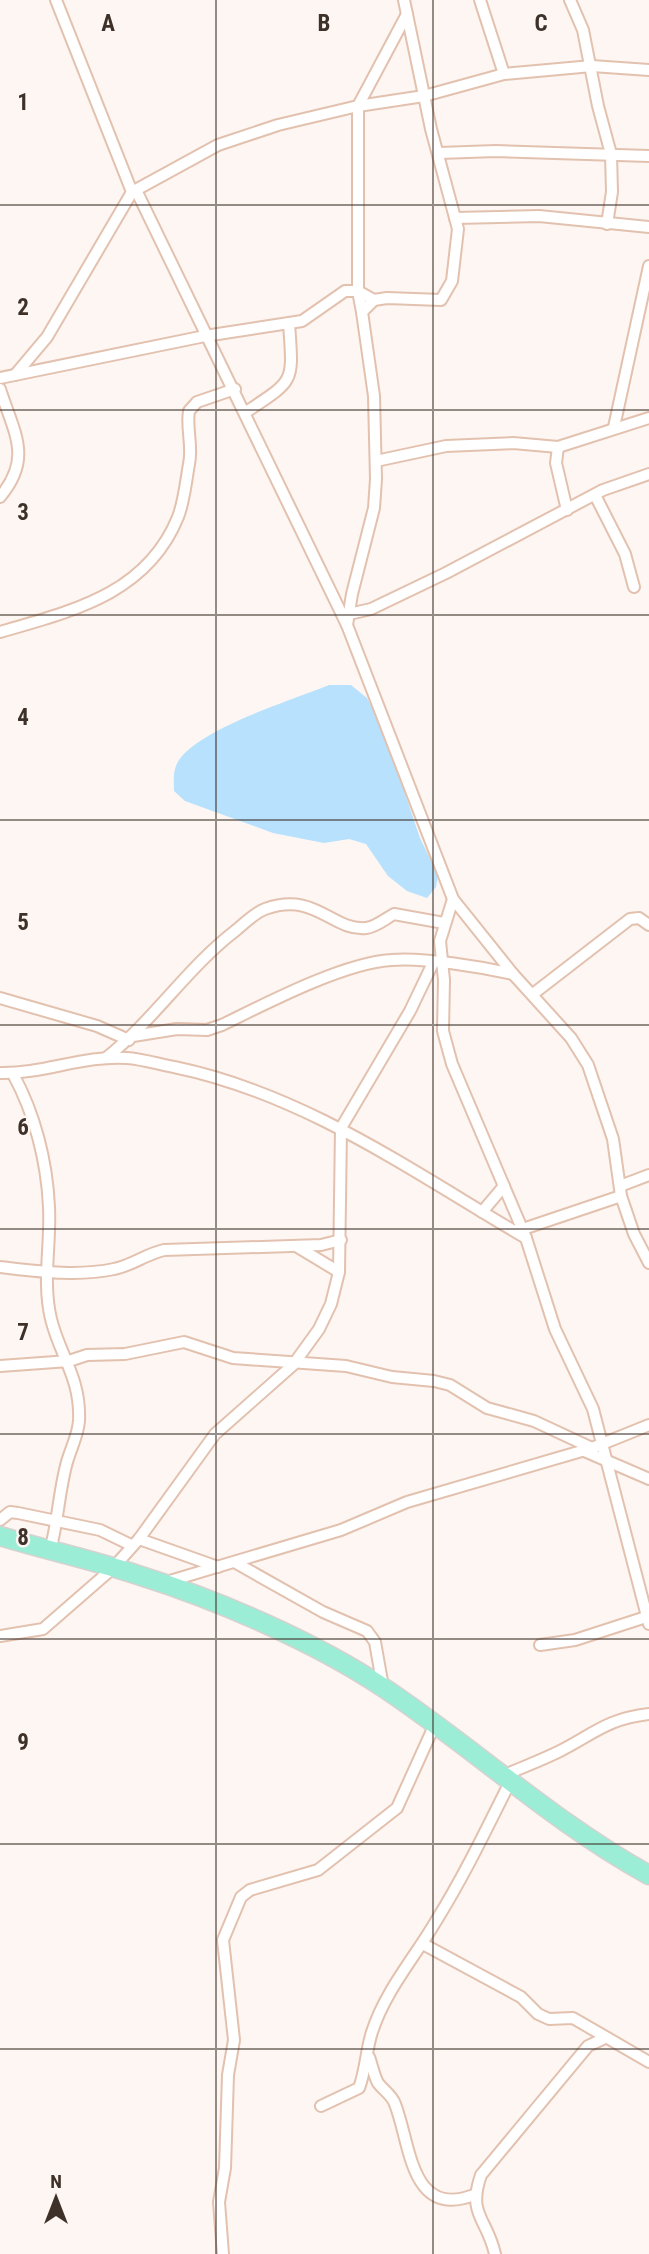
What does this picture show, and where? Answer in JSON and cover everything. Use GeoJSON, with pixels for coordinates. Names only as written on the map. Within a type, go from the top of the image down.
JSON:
{"type":"FeatureCollection","features":[{"type":"Feature","properties":{"kind":"main road"},"geometry":{"type":"LineString","coordinates":[[0,1536],[161,1583],[239,1613],[383,1687],[604,1850],[649,1875]]}},
{"type":"Feature","properties":{"kind":"street"},"geometry":{"type":"LineString","coordinates":[[56,0],[134,191],[348,620],[453,899],[513,974],[571,1038],[588,1065],[613,1139],[621,1191],[634,1234],[649,1263]]}},
{"type":"Feature","properties":{"kind":"street"},"geometry":{"type":"LineString","coordinates":[[0,378],[205,336],[302,321],[345,290],[358,291],[374,300],[441,300],[452,281],[458,229],[424,96],[404,0]]}},
{"type":"Feature","properties":{"kind":"street"},"geometry":{"type":"LineString","coordinates":[[480,0],[504,74]]}},
{"type":"Feature","properties":{"kind":"street"},"geometry":{"type":"LineString","coordinates":[[570,0],[583,30],[598,106],[611,154],[612,192],[607,224]]}},
{"type":"Feature","properties":{"kind":"street"},"geometry":{"type":"LineString","coordinates":[[348,620],[374,508],[376,461],[374,396],[358,291],[358,106],[407,14]]}},
{"type":"Feature","properties":{"kind":"street"},"geometry":{"type":"LineString","coordinates":[[15,375],[47,337],[134,191],[250,132],[358,106],[424,96],[504,74],[592,66],[649,70]]}},
{"type":"Feature","properties":{"kind":"street"},"geometry":{"type":"LineString","coordinates":[[439,153],[496,151],[649,156]]}},
{"type":"Feature","properties":{"kind":"street"},"geometry":{"type":"LineString","coordinates":[[455,218],[539,216],[649,227]]}},
{"type":"Feature","properties":{"kind":"street"},"geometry":{"type":"LineString","coordinates":[[614,426],[649,266]]}},
{"type":"Feature","properties":{"kind":"street"},"geometry":{"type":"LineString","coordinates":[[362,312],[374,300]]}},
{"type":"Feature","properties":{"kind":"street"},"geometry":{"type":"LineString","coordinates":[[246,412],[289,381],[292,370],[289,323]]}},
{"type":"Feature","properties":{"kind":"street"},"geometry":{"type":"LineString","coordinates":[[0,389],[18,449],[19,465],[15,479],[0,497]]}},
{"type":"Feature","properties":{"kind":"street"},"geometry":{"type":"LineString","coordinates":[[0,632],[105,598],[134,578],[155,558],[179,514],[190,462],[189,411],[197,402],[235,389]]}},
{"type":"Feature","properties":{"kind":"street"},"geometry":{"type":"LineString","coordinates":[[376,461],[446,446],[513,443],[558,447],[614,426],[649,418]]}},
{"type":"Feature","properties":{"kind":"street"},"geometry":{"type":"LineString","coordinates":[[558,447],[558,475],[567,510]]}},
{"type":"Feature","properties":{"kind":"street"},"geometry":{"type":"LineString","coordinates":[[348,620],[595,495],[649,474]]}},
{"type":"Feature","properties":{"kind":"street"},"geometry":{"type":"LineString","coordinates":[[595,495],[625,554],[634,587]]}},
{"type":"Feature","properties":{"kind":"street"},"geometry":{"type":"LineString","coordinates":[[453,899],[444,923],[438,964],[444,980],[443,1031],[452,1064],[524,1234],[555,1329],[593,1409],[648,1620],[622,1622],[575,1640],[540,1645]]}},
{"type":"Feature","properties":{"kind":"street"},"geometry":{"type":"LineString","coordinates":[[106,1058],[131,1038],[213,948],[264,909],[297,904],[323,912],[352,928],[376,925],[394,914],[444,923]]}},
{"type":"Feature","properties":{"kind":"street"},"geometry":{"type":"LineString","coordinates":[[533,994],[631,919],[646,920],[649,925]]}},
{"type":"Feature","properties":{"kind":"street"},"geometry":{"type":"LineString","coordinates":[[444,980],[485,960],[492,947]]}},
{"type":"Feature","properties":{"kind":"street"},"geometry":{"type":"LineString","coordinates":[[0,998],[131,1038],[177,1029],[207,1030],[327,979],[393,959],[470,966],[513,974]]}},
{"type":"Feature","properties":{"kind":"street"},"geometry":{"type":"LineString","coordinates":[[0,1636],[27,1634],[43,1629],[113,1568],[215,1434],[293,1364],[319,1329],[331,1304],[339,1272],[341,1240],[338,1172],[341,1128],[438,964]]}},
{"type":"Feature","properties":{"kind":"street"},"geometry":{"type":"LineString","coordinates":[[0,1073],[13,1074],[106,1058],[129,1058],[207,1075],[292,1103],[341,1128],[524,1234]]}},
{"type":"Feature","properties":{"kind":"street"},"geometry":{"type":"LineString","coordinates":[[13,1074],[37,1132],[45,1169],[49,1208],[46,1272],[52,1321],[69,1361],[79,1404],[79,1424],[67,1463],[58,1522],[50,1551]]}},
{"type":"Feature","properties":{"kind":"street"},"geometry":{"type":"LineString","coordinates":[[524,1234],[621,1191],[649,1175]]}},
{"type":"Feature","properties":{"kind":"street"},"geometry":{"type":"LineString","coordinates":[[482,1212],[504,1186]]}},
{"type":"Feature","properties":{"kind":"street"},"geometry":{"type":"LineString","coordinates":[[0,1267],[46,1272],[115,1269],[164,1250],[296,1246],[341,1240]]}},
{"type":"Feature","properties":{"kind":"street"},"geometry":{"type":"LineString","coordinates":[[296,1246],[339,1272]]}},
{"type":"Feature","properties":{"kind":"street"},"geometry":{"type":"LineString","coordinates":[[0,1366],[69,1361],[87,1355],[135,1353],[184,1342],[233,1358],[346,1366],[391,1377],[450,1385],[487,1408],[534,1421],[649,1479]]}},
{"type":"Feature","properties":{"kind":"street"},"geometry":{"type":"LineString","coordinates":[[161,1583],[341,1530],[407,1502],[604,1444],[649,1425]]}},
{"type":"Feature","properties":{"kind":"street"},"geometry":{"type":"LineString","coordinates":[[0,1520],[10,1512],[58,1522],[112,1534],[218,1567]]}},
{"type":"Feature","properties":{"kind":"street"},"geometry":{"type":"LineString","coordinates":[[236,1563],[323,1612],[367,1631],[374,1642],[383,1687]]}},
{"type":"Feature","properties":{"kind":"street"},"geometry":{"type":"LineString","coordinates":[[321,2106],[352,2094],[359,2088],[372,2031],[380,2014],[410,1958],[423,1944],[460,1882],[508,1777],[558,1752],[598,1726],[624,1717],[649,1714]]}},
{"type":"Feature","properties":{"kind":"street"},"geometry":{"type":"LineString","coordinates":[[223,2254],[219,2202],[225,2168],[228,2075],[234,2040],[223,1940],[232,1914],[241,1897],[250,1890],[318,1870],[340,1856],[397,1808],[435,1724]]}},
{"type":"Feature","properties":{"kind":"street"},"geometry":{"type":"LineString","coordinates":[[423,1944],[521,1997],[538,2014],[549,2019],[573,2018],[649,2062]]}},
{"type":"Feature","properties":{"kind":"street"},"geometry":{"type":"LineString","coordinates":[[495,2254],[492,2241],[477,2212],[474,2195],[481,2175],[492,2158],[588,2046],[606,2038]]}},
{"type":"Feature","properties":{"kind":"street"},"geometry":{"type":"LineString","coordinates":[[368,2054],[378,2082],[394,2100],[419,2179],[429,2193],[442,2200],[460,2200],[474,2195]]}},
{"type":"Feature","properties":{"kind":"water"},"geometry":{"type":"Polygon","coordinates":[[[329,685],[351,685],[367,698],[381,723],[420,838],[438,875],[436,887],[427,898],[407,891],[388,876],[366,844],[349,839],[324,843],[273,833],[185,801],[174,791],[175,769],[183,756],[198,743],[243,719],[329,685]]]}}]}
